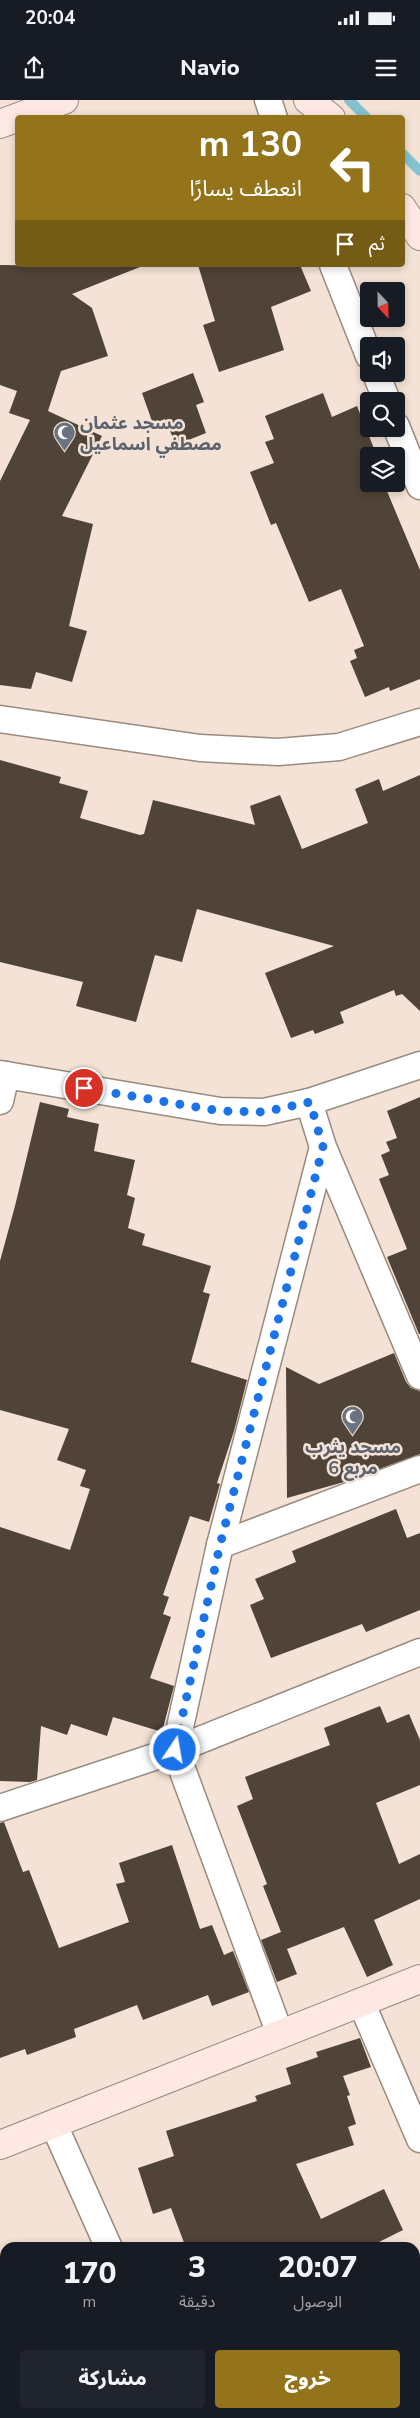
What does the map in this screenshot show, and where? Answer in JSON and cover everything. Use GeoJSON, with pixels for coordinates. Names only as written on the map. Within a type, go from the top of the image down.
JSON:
{"type":"FeatureCollection","features":[{"type":"Feature","properties":{"kind":"street"},"geometry":{"type":"LineString","coordinates":[[24,115],[64,100]]}},
{"type":"Feature","properties":{"kind":"street"},"geometry":{"type":"LineString","coordinates":[[268,100],[273,115]]}},
{"type":"Feature","properties":{"kind":"street"},"geometry":{"type":"LineString","coordinates":[[308,100],[327,115]]}},
{"type":"Feature","properties":{"kind":"street"},"geometry":{"type":"LineString","coordinates":[[0,124],[15,118]]}},
{"type":"Feature","properties":{"kind":"street"},"geometry":{"type":"LineString","coordinates":[[405,213],[420,236]]}},
{"type":"Feature","properties":{"kind":"street"},"geometry":{"type":"LineString","coordinates":[[334,267],[361,337]]}},
{"type":"Feature","properties":{"kind":"street"},"geometry":{"type":"LineString","coordinates":[[400,437],[420,486]]}},
{"type":"Feature","properties":{"kind":"street"},"geometry":{"type":"LineString","coordinates":[[0,719],[200,748],[278,752],[339,747],[420,722]]}},
{"type":"Feature","properties":{"kind":"street"},"geometry":{"type":"LineString","coordinates":[[0,1101],[3,1075],[220,1111],[264,1112],[310,1102],[420,1065]]}},
{"type":"Feature","properties":{"kind":"street"},"geometry":{"type":"LineString","coordinates":[[310,1102],[323,1147],[420,1376]]}},
{"type":"Feature","properties":{"kind":"street"},"geometry":{"type":"LineString","coordinates":[[280,2034],[175,1750],[220,1545],[323,1147]]}},
{"type":"Feature","properties":{"kind":"street"},"geometry":{"type":"LineString","coordinates":[[220,1545],[420,1469]]}},
{"type":"Feature","properties":{"kind":"street"},"geometry":{"type":"LineString","coordinates":[[0,1808],[175,1750],[420,1652]]}},
{"type":"Feature","properties":{"kind":"street"},"geometry":{"type":"LineString","coordinates":[[0,2145],[420,1979]]}},
{"type":"Feature","properties":{"kind":"street"},"geometry":{"type":"LineString","coordinates":[[361,2002],[420,2139]]}},
{"type":"Feature","properties":{"kind":"street"},"geometry":{"type":"LineString","coordinates":[[54,2125],[106,2242]]}},
{"type":"Feature","properties":{"kind":"building"},"geometry":{"type":"Polygon","coordinates":[[[0,265],[15,265],[15,267],[140,267],[72,294],[92,308],[108,356],[61,371],[48,411],[102,436],[62,516],[93,524],[69,626],[87,631],[72,682],[36,672],[31,689],[0,685],[0,481],[30,420],[9,413],[17,391],[0,385],[0,265]]]}},
{"type":"Feature","properties":{"kind":"building"},"geometry":{"type":"Polygon","coordinates":[[[199,267],[301,267],[311,291],[271,307],[284,350],[219,372],[203,325],[215,321],[199,267]]]}},
{"type":"Feature","properties":{"kind":"building"},"geometry":{"type":"Polygon","coordinates":[[[193,373],[204,402],[196,405],[206,433],[176,445],[165,419],[153,424],[142,393],[193,373]]]}},
{"type":"Feature","properties":{"kind":"building"},"geometry":{"type":"Polygon","coordinates":[[[323,393],[332,417],[357,406],[360,414],[360,437],[369,437],[373,447],[360,447],[360,492],[387,492],[420,570],[420,679],[390,691],[389,687],[365,697],[350,661],[357,658],[354,650],[364,646],[341,589],[309,602],[276,523],[271,525],[250,472],[274,463],[265,442],[274,439],[265,416],[323,393]]]}},
{"type":"Feature","properties":{"kind":"building"},"geometry":{"type":"Polygon","coordinates":[[[0,760],[61,777],[59,783],[88,791],[80,818],[140,835],[144,834],[153,800],[255,825],[250,806],[280,795],[302,849],[368,823],[355,789],[379,779],[383,791],[420,775],[420,1011],[402,994],[396,996],[394,990],[340,1012],[344,1023],[315,1034],[313,1030],[291,1038],[265,973],[334,946],[197,909],[182,962],[155,955],[136,1022],[76,1006],[83,982],[0,962],[0,760]]]}},
{"type":"Feature","properties":{"kind":"building"},"geometry":{"type":"Polygon","coordinates":[[[420,1097],[419,1334],[387,1257],[407,1249],[379,1179],[389,1175],[381,1155],[390,1151],[386,1142],[397,1138],[387,1111],[420,1097]]]}},
{"type":"Feature","properties":{"kind":"building"},"geometry":{"type":"Polygon","coordinates":[[[40,1102],[69,1109],[67,1117],[99,1124],[94,1151],[135,1160],[127,1195],[135,1198],[128,1228],[145,1234],[142,1245],[211,1266],[203,1292],[210,1294],[191,1362],[247,1380],[234,1431],[217,1483],[220,1484],[209,1522],[190,1516],[163,1595],[169,1597],[163,1614],[171,1617],[150,1678],[174,1686],[162,1732],[113,1717],[107,1736],[71,1724],[67,1735],[41,1726],[37,1780],[30,1782],[0,1781],[0,1527],[70,1550],[90,1489],[80,1486],[86,1470],[57,1460],[69,1429],[0,1410],[0,1261],[40,1102]]]}},
{"type":"Feature","properties":{"kind":"building","name":"مسجد يثرب مربع 6"},"geometry":{"type":"Polygon","coordinates":[[[394,1353],[406,1382],[411,1388],[420,1391],[420,1454],[344,1482],[287,1498],[286,1367],[319,1384],[394,1353]]]}},
{"type":"Feature","properties":{"kind":"building"},"geometry":{"type":"Polygon","coordinates":[[[396,1509],[407,1538],[420,1533],[420,1610],[366,1632],[362,1624],[271,1658],[250,1605],[264,1599],[255,1579],[296,1562],[292,1551],[396,1509]]]}},
{"type":"Feature","properties":{"kind":"building"},"geometry":{"type":"Polygon","coordinates":[[[380,1706],[387,1723],[409,1714],[420,1740],[420,1785],[376,1803],[399,1864],[420,1854],[420,1899],[374,1920],[393,1965],[367,1977],[344,1927],[287,1949],[297,1974],[277,1982],[261,1940],[281,1932],[263,1886],[267,1884],[237,1806],[253,1799],[245,1777],[330,1745],[324,1728],[380,1706]]]}},
{"type":"Feature","properties":{"kind":"building"},"geometry":{"type":"Polygon","coordinates":[[[4,1822],[23,1872],[29,1870],[59,1948],[129,1922],[116,1884],[125,1882],[119,1863],[172,1845],[200,1929],[212,1925],[224,1955],[233,1951],[249,1992],[212,2006],[208,1995],[143,2020],[137,2005],[74,2029],[76,2037],[27,2055],[25,2049],[0,2058],[0,1823],[4,1822]]]}},
{"type":"Feature","properties":{"kind":"building"},"geometry":{"type":"Polygon","coordinates":[[[360,2038],[371,2067],[343,2076],[350,2095],[347,2096],[356,2124],[348,2127],[354,2145],[296,2164],[321,2219],[384,2189],[403,2230],[379,2242],[184,2242],[171,2208],[153,2214],[138,2168],[174,2156],[166,2131],[257,2101],[255,2096],[291,2084],[286,2068],[318,2057],[316,2052],[360,2038]]]}},
{"type":"Feature","properties":{"kind":"waterway"},"geometry":{"type":"LineString","coordinates":[[349,100],[364,115]]}},
{"type":"Feature","properties":{"kind":"waterway"},"geometry":{"type":"LineString","coordinates":[[405,156],[420,171]]}},
{"type":"Feature","properties":{"kind":"place","name":"مسجد عثمان مصطفي اسماعيل"},"geometry":{"type":"Point","coordinates":[64,452]}},
{"type":"Feature","properties":{"kind":"place","name":"مسجد يثرب مربع 6"},"geometry":{"type":"Point","coordinates":[353,1436]}},
{"type":"Feature","properties":{"kind":"route"},"geometry":{"type":"LineString","coordinates":[[84,1088],[220,1111],[264,1112],[310,1102],[323,1147],[220,1545],[175,1750]]}}]}
